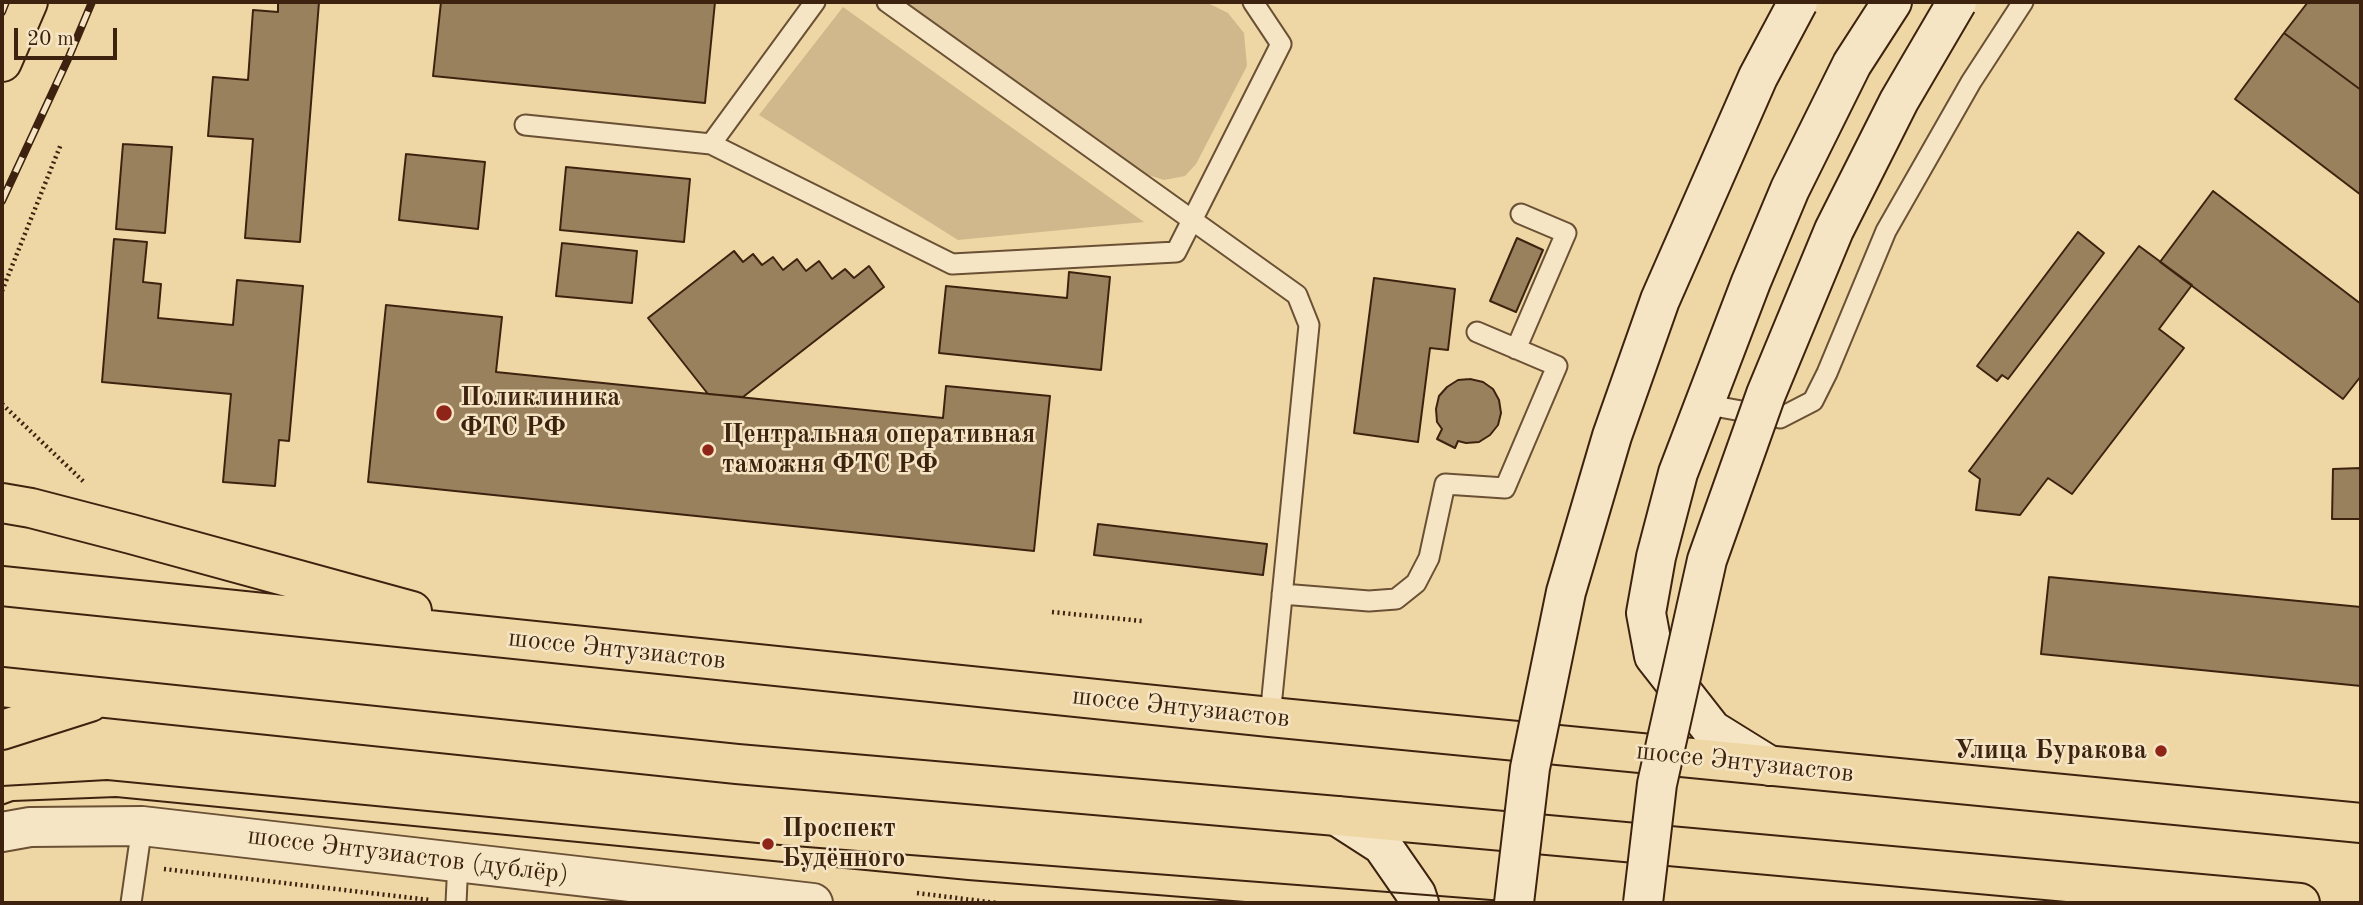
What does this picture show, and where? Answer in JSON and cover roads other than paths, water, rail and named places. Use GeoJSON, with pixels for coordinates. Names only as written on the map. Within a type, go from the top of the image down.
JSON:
{"type":"FeatureCollection","features":[{"type":"Feature","properties":{"kind":"main road"},"geometry":{"type":"LineString","coordinates":[[2,62],[28,2]]}},
{"type":"Feature","properties":{"kind":"main road"},"geometry":{"type":"LineString","coordinates":[[1514,903],[1530,768],[1566,592],[1612,436],[1660,300],[1758,77],[1798,2]]}},
{"type":"Feature","properties":{"kind":"main road"},"geometry":{"type":"LineString","coordinates":[[1770,766],[1712,730],[1654,656],[1646,612],[1656,557],[1678,473],[1703,404],[1790,189],[1852,64],[1892,2]]}},
{"type":"Feature","properties":{"kind":"main road"},"geometry":{"type":"LineString","coordinates":[[1643,903],[1657,784],[1707,560],[1716,534],[1766,394],[1834,230],[1899,101],[1956,2]]}},
{"type":"Feature","properties":{"kind":"main road"},"geometry":{"type":"LineString","coordinates":[[2,503],[118,530],[522,641]]}},
{"type":"Feature","properties":{"kind":"main road","name":"шоссе Энтузиастов"},"geometry":{"type":"LineString","coordinates":[[2,586],[1270,717],[2361,824]]}},
{"type":"Feature","properties":{"kind":"main road"},"geometry":{"type":"LineString","coordinates":[[2,687],[737,764],[2300,903]]}},
{"type":"Feature","properties":{"kind":"main road"},"geometry":{"type":"LineString","coordinates":[[2,730],[105,697]]}},
{"type":"Feature","properties":{"kind":"main road"},"geometry":{"type":"LineString","coordinates":[[1337,816],[1382,845],[1416,894],[1419,903]]}},
{"type":"Feature","properties":{"kind":"main road","name":"шоссе Энтузиастов (дублёр)"},"geometry":{"type":"LineString","coordinates":[[2,832],[30,827],[142,826],[813,903]]}},
{"type":"Feature","properties":{"kind":"lane"},"geometry":{"type":"LineString","coordinates":[[711,144],[816,2]]}},
{"type":"Feature","properties":{"kind":"lane"},"geometry":{"type":"LineString","coordinates":[[887,2],[1297,295],[1309,326],[1270,717]]}},
{"type":"Feature","properties":{"kind":"lane"},"geometry":{"type":"LineString","coordinates":[[525,125],[711,144],[952,264],[1176,252],[1281,44],[1252,2]]}},
{"type":"Feature","properties":{"kind":"lane"},"geometry":{"type":"LineString","coordinates":[[1703,404],[1780,418],[1813,401],[1886,231],[1971,82],[2023,2]]}},
{"type":"Feature","properties":{"kind":"lane"},"geometry":{"type":"LineString","coordinates":[[1516,349],[1566,233],[1521,214]]}},
{"type":"Feature","properties":{"kind":"lane"},"geometry":{"type":"LineString","coordinates":[[1282,594],[1369,601],[1396,599],[1416,583],[1429,558],[1445,484],[1505,488],[1557,366],[1477,332]]}},
{"type":"Feature","properties":{"kind":"lane"},"geometry":{"type":"LineString","coordinates":[[131,903],[142,826]]}},
{"type":"Feature","properties":{"kind":"lane"},"geometry":{"type":"LineString","coordinates":[[448,902],[458,861]]}},
{"type":"Feature","properties":{"kind":"tram line"},"geometry":{"type":"LineString","coordinates":[[2,786],[107,780],[768,844],[1530,903]]}},
{"type":"Feature","properties":{"kind":"tram line"},"geometry":{"type":"LineString","coordinates":[[2,805],[13,801],[116,797],[968,880],[1258,903]]}},
{"type":"Feature","properties":{"kind":"railway"},"geometry":{"type":"LineString","coordinates":[[2,12],[6,2]]}},
{"type":"Feature","properties":{"kind":"railway"},"geometry":{"type":"LineString","coordinates":[[2,201],[92,2]]}},
{"type":"Feature","properties":{"kind":"place","name":"Поликлиника ФТС РФ"},"geometry":{"type":"Point","coordinates":[444,413]}},
{"type":"Feature","properties":{"kind":"place","name":"Центральная оперативная таможня ФТС РФ"},"geometry":{"type":"Point","coordinates":[708,450]}},
{"type":"Feature","properties":{"kind":"place","name":"Улица Буракова"},"geometry":{"type":"Point","coordinates":[2161,751]}},
{"type":"Feature","properties":{"kind":"place","name":"Проспект Будённого"},"geometry":{"type":"Point","coordinates":[768,844]}}]}
